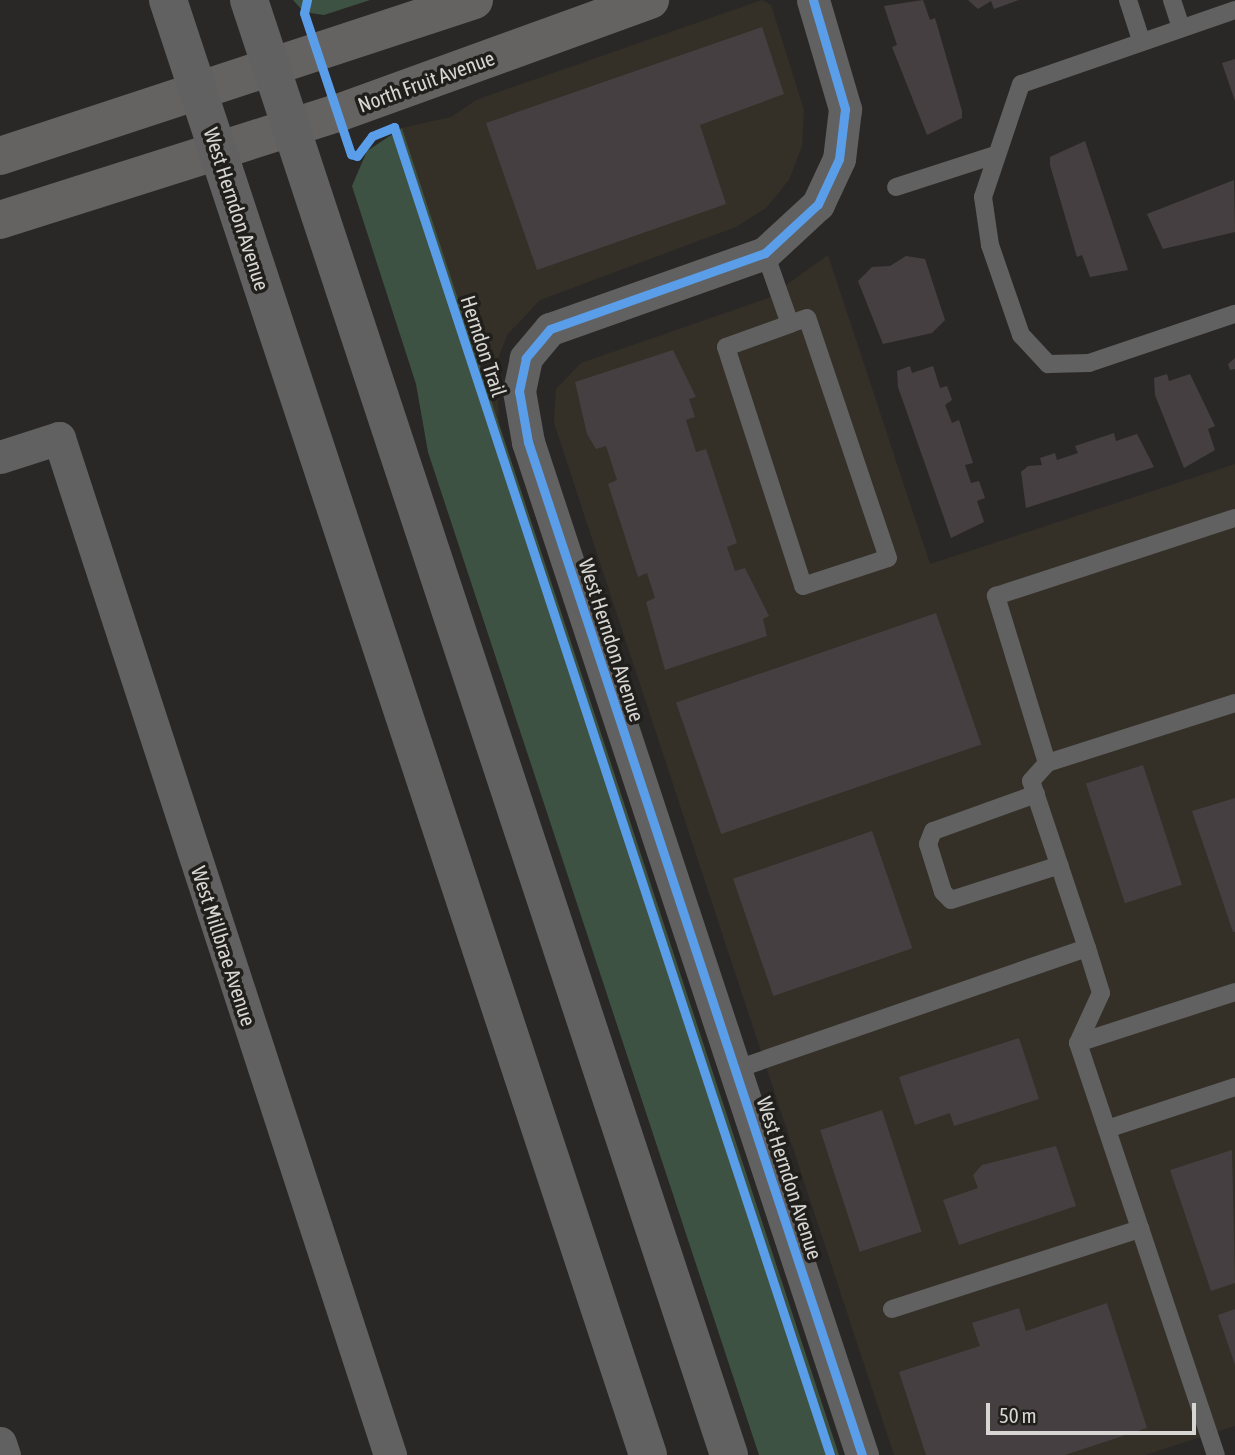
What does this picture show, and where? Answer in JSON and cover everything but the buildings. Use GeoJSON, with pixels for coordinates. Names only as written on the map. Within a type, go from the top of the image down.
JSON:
{"type":"FeatureCollection","features":[{"type":"Feature","properties":{"kind":"main road","name":"West Herndon Avenue"},"geometry":{"type":"LineString","coordinates":[[168,0],[648,1455]]}},
{"type":"Feature","properties":{"kind":"main road"},"geometry":{"type":"LineString","coordinates":[[250,0],[729,1455]]}},
{"type":"Feature","properties":{"kind":"street"},"geometry":{"type":"LineString","coordinates":[[0,156],[474,0]]}},
{"type":"Feature","properties":{"kind":"street","name":"North Fruit Avenue"},"geometry":{"type":"LineString","coordinates":[[0,220],[292,128],[650,0]]}},
{"type":"Feature","properties":{"kind":"street","name":"West Herndon Avenue"},"geometry":{"type":"LineString","coordinates":[[813,0],[839,83],[844,136],[818,204],[765,253],[550,329],[526,358],[519,391],[528,442],[737,1069],[862,1455]]}},
{"type":"Feature","properties":{"kind":"street","name":"West Millbrae Avenue"},"geometry":{"type":"LineString","coordinates":[[0,457],[59,438],[390,1455]]}},
{"type":"Feature","properties":{"kind":"street"},"geometry":{"type":"LineString","coordinates":[[0,1443],[4,1455]]}},
{"type":"Feature","properties":{"kind":"lane"},"geometry":{"type":"LineString","coordinates":[[1128,0],[1142,40]]}},
{"type":"Feature","properties":{"kind":"lane"},"geometry":{"type":"LineString","coordinates":[[1172,0],[1181,27]]}},
{"type":"Feature","properties":{"kind":"lane"},"geometry":{"type":"LineString","coordinates":[[1235,10],[1021,84],[983,197],[984,222],[1032,354],[1067,368],[1235,314]]}},
{"type":"Feature","properties":{"kind":"lane"},"geometry":{"type":"LineString","coordinates":[[896,187],[995,155]]}},
{"type":"Feature","properties":{"kind":"lane"},"geometry":{"type":"LineString","coordinates":[[765,253],[790,324]]}},
{"type":"Feature","properties":{"kind":"lane"},"geometry":{"type":"LineString","coordinates":[[807,318],[888,558],[803,586],[726,347],[790,324],[807,318]]}},
{"type":"Feature","properties":{"kind":"lane"},"geometry":{"type":"LineString","coordinates":[[1047,763],[996,596],[1235,518]]}},
{"type":"Feature","properties":{"kind":"lane"},"geometry":{"type":"LineString","coordinates":[[1216,1455],[1078,1044],[1101,993],[1031,781],[1047,763],[1235,704]]}},
{"type":"Feature","properties":{"kind":"lane"},"geometry":{"type":"LineString","coordinates":[[1036,794],[933,831],[929,844],[943,892],[951,901],[1059,865]]}},
{"type":"Feature","properties":{"kind":"lane"},"geometry":{"type":"LineString","coordinates":[[737,1069],[1087,948]]}},
{"type":"Feature","properties":{"kind":"lane"},"geometry":{"type":"LineString","coordinates":[[1078,1044],[1235,992]]}},
{"type":"Feature","properties":{"kind":"lane"},"geometry":{"type":"LineString","coordinates":[[1107,1129],[1235,1087]]}},
{"type":"Feature","properties":{"kind":"lane"},"geometry":{"type":"LineString","coordinates":[[892,1309],[1140,1229]]}},
{"type":"Feature","properties":{"kind":"shaded area"},"geometry":{"type":"Polygon","coordinates":[[[762,0],[771,5],[804,110],[802,146],[789,180],[766,208],[736,227],[540,300],[507,335],[497,361],[499,424],[402,128],[451,117],[476,100],[762,0]]]}},
{"type":"Feature","properties":{"kind":"shaded area"},"geometry":{"type":"Polygon","coordinates":[[[828,255],[930,564],[1235,464],[1235,1426],[1145,1455],[894,1455],[554,423],[556,389],[581,363],[768,298],[828,255]]]}},
{"type":"Feature","properties":{"kind":"green space"},"geometry":{"type":"Polygon","coordinates":[[[293,0],[370,0],[324,15],[304,12],[293,0]]]}},
{"type":"Feature","properties":{"kind":"green space"},"geometry":{"type":"Polygon","coordinates":[[[402,128],[839,1455],[759,1455],[428,452],[416,384],[352,186],[367,151],[402,128]]]}},
{"type":"Feature","properties":{"kind":"cycle path","name":"Herndon Trail"},"geometry":{"type":"LineString","coordinates":[[307,0],[304,13],[351,154],[357,156],[372,136],[394,127],[830,1455]]}},
{"type":"Feature","properties":{"kind":"cycle path","name":"Herndon Trail"},"geometry":{"type":"LineString","coordinates":[[813,0],[845,109],[839,159],[818,204],[765,253],[550,329],[526,358],[519,391],[528,442],[862,1455]]}}]}
